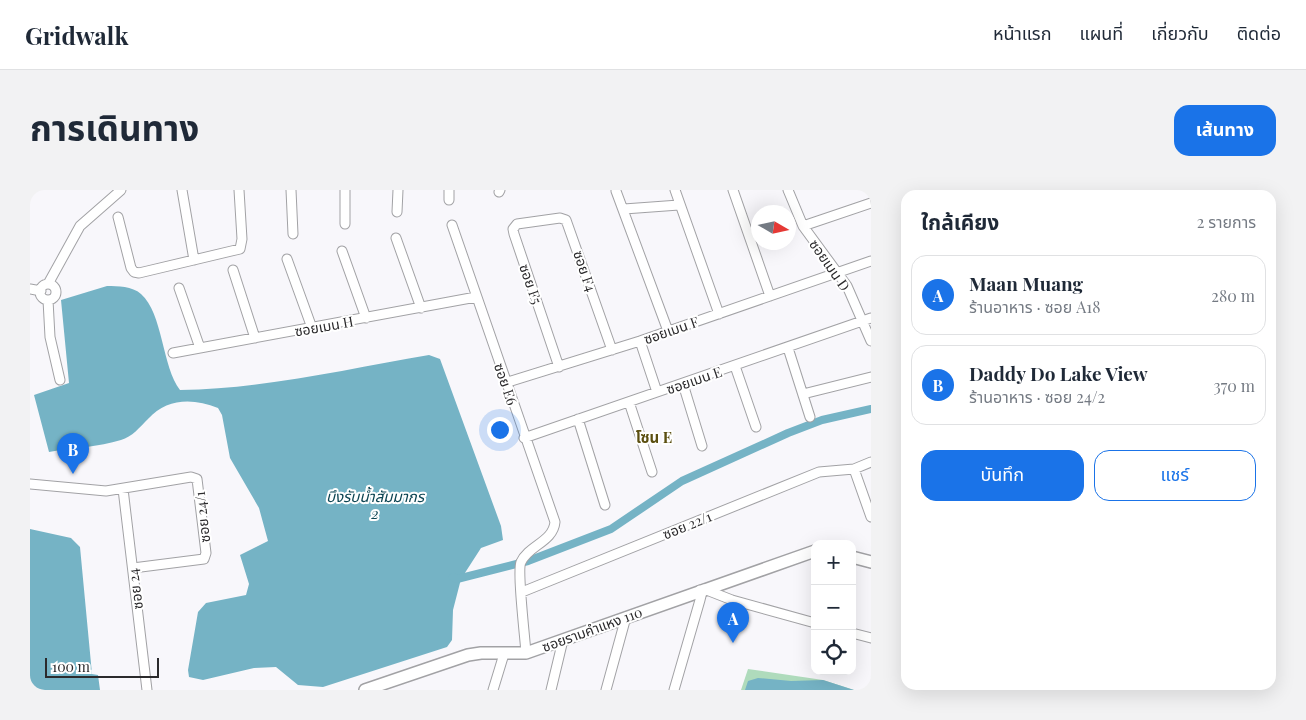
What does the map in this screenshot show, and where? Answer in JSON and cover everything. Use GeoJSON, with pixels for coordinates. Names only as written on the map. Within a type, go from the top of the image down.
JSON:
{"type":"FeatureCollection","features":[{"type":"Feature","properties":{"kind":"street"},"geometry":{"type":"LineString","coordinates":[[48,300],[42,297],[44,287],[80,226],[121,190]]}},
{"type":"Feature","properties":{"kind":"street"},"geometry":{"type":"LineString","coordinates":[[182,190],[194,260]]}},
{"type":"Feature","properties":{"kind":"street"},"geometry":{"type":"LineString","coordinates":[[118,217],[134,272],[139,273],[240,249],[242,239],[239,190]]}},
{"type":"Feature","properties":{"kind":"street"},"geometry":{"type":"LineString","coordinates":[[291,190],[293,234]]}},
{"type":"Feature","properties":{"kind":"street"},"geometry":{"type":"LineString","coordinates":[[345,190],[346,224]]}},
{"type":"Feature","properties":{"kind":"street"},"geometry":{"type":"LineString","coordinates":[[397,212],[398,190]]}},
{"type":"Feature","properties":{"kind":"street"},"geometry":{"type":"LineString","coordinates":[[675,190],[719,314]]}},
{"type":"Feature","properties":{"kind":"street"},"geometry":{"type":"LineString","coordinates":[[733,190],[770,296]]}},
{"type":"Feature","properties":{"kind":"street","name":"ซอยเมน D"},"geometry":{"type":"LineString","coordinates":[[788,190],[803,226],[847,286],[867,320],[871,341]]}},
{"type":"Feature","properties":{"kind":"street"},"geometry":{"type":"LineString","coordinates":[[616,191],[668,331]]}},
{"type":"Feature","properties":{"kind":"street"},"geometry":{"type":"LineString","coordinates":[[803,226],[871,203]]}},
{"type":"Feature","properties":{"kind":"street"},"geometry":{"type":"LineString","coordinates":[[624,209],[679,205]]}},
{"type":"Feature","properties":{"kind":"street","name":"ซอย F4"},"geometry":{"type":"LineString","coordinates":[[538,221],[560,218],[566,220],[569,225],[612,350]]}},
{"type":"Feature","properties":{"kind":"street","name":"ซอย F5"},"geometry":{"type":"LineString","coordinates":[[538,221],[517,224],[513,229],[559,367]]}},
{"type":"Feature","properties":{"kind":"street","name":"ซอย E6"},"geometry":{"type":"LineString","coordinates":[[452,225],[524,438],[555,522],[554,529],[522,560],[518,569],[522,592]]}},
{"type":"Feature","properties":{"kind":"street"},"geometry":{"type":"LineString","coordinates":[[396,238],[421,308]]}},
{"type":"Feature","properties":{"kind":"street"},"geometry":{"type":"LineString","coordinates":[[342,251],[366,318]]}},
{"type":"Feature","properties":{"kind":"street"},"geometry":{"type":"LineString","coordinates":[[287,259],[312,328]]}},
{"type":"Feature","properties":{"kind":"street","name":"ซอยเมน F"},"geometry":{"type":"LineString","coordinates":[[505,383],[640,341],[871,260]]}},
{"type":"Feature","properties":{"kind":"street"},"geometry":{"type":"LineString","coordinates":[[234,270],[256,338]]}},
{"type":"Feature","properties":{"kind":"street"},"geometry":{"type":"LineString","coordinates":[[30,289],[53,286],[56,290],[55,295],[48,300]]}},
{"type":"Feature","properties":{"kind":"street"},"geometry":{"type":"LineString","coordinates":[[180,288],[200,348]]}},
{"type":"Feature","properties":{"kind":"street","name":"ซอยเมน H"},"geometry":{"type":"LineString","coordinates":[[173,353],[476,297]]}},
{"type":"Feature","properties":{"kind":"street"},"geometry":{"type":"LineString","coordinates":[[48,300],[50,337],[60,380]]}},
{"type":"Feature","properties":{"kind":"street","name":"ซอยเมน E"},"geometry":{"type":"LineString","coordinates":[[524,438],[867,320]]}},
{"type":"Feature","properties":{"kind":"street"},"geometry":{"type":"LineString","coordinates":[[640,341],[657,392]]}},
{"type":"Feature","properties":{"kind":"street"},"geometry":{"type":"LineString","coordinates":[[788,348],[810,417]]}},
{"type":"Feature","properties":{"kind":"street"},"geometry":{"type":"LineString","coordinates":[[735,366],[756,427]]}},
{"type":"Feature","properties":{"kind":"street"},"geometry":{"type":"LineString","coordinates":[[803,394],[871,377]]}},
{"type":"Feature","properties":{"kind":"street"},"geometry":{"type":"LineString","coordinates":[[683,384],[702,446]]}},
{"type":"Feature","properties":{"kind":"street"},"geometry":{"type":"LineString","coordinates":[[629,402],[652,472]]}},
{"type":"Feature","properties":{"kind":"street"},"geometry":{"type":"LineString","coordinates":[[578,419],[605,505]]}},
{"type":"Feature","properties":{"kind":"street","name":"ซอย 22/1"},"geometry":{"type":"LineString","coordinates":[[522,592],[819,472],[854,469],[871,462]]}},
{"type":"Feature","properties":{"kind":"street"},"geometry":{"type":"LineString","coordinates":[[854,469],[871,517]]}},
{"type":"Feature","properties":{"kind":"street","name":"ซอย 24/1"},"geometry":{"type":"LineString","coordinates":[[123,489],[191,477],[197,479],[199,484],[206,553],[204,559],[133,568]]}},
{"type":"Feature","properties":{"kind":"street"},"geometry":{"type":"LineString","coordinates":[[30,484],[86,491],[106,492],[123,489]]}},
{"type":"Feature","properties":{"kind":"street","name":"ซอย 24"},"geometry":{"type":"LineString","coordinates":[[123,489],[147,690]]}},
{"type":"Feature","properties":{"kind":"street","name":"ซอยรามคำแหง 110"},"geometry":{"type":"LineString","coordinates":[[365,690],[381,687],[468,655],[526,653],[702,589],[811,552]]}},
{"type":"Feature","properties":{"kind":"street"},"geometry":{"type":"LineString","coordinates":[[856,558],[871,562]]}},
{"type":"Feature","properties":{"kind":"street"},"geometry":{"type":"LineString","coordinates":[[674,690],[702,589],[732,600],[811,622]]}},
{"type":"Feature","properties":{"kind":"street"},"geometry":{"type":"LineString","coordinates":[[522,592],[526,653]]}},
{"type":"Feature","properties":{"kind":"street"},"geometry":{"type":"LineString","coordinates":[[606,690],[626,617]]}},
{"type":"Feature","properties":{"kind":"street"},"geometry":{"type":"LineString","coordinates":[[856,634],[871,638]]}},
{"type":"Feature","properties":{"kind":"street"},"geometry":{"type":"LineString","coordinates":[[551,690],[563,640]]}},
{"type":"Feature","properties":{"kind":"street"},"geometry":{"type":"LineString","coordinates":[[493,690],[504,654]]}},
{"type":"Feature","properties":{"kind":"green space"},"geometry":{"type":"Polygon","coordinates":[[[748,669],[823,680],[854,690],[741,690],[748,669]]]}},
{"type":"Feature","properties":{"kind":"water","name":"บึงรับน้ำสัมมากร 2"},"geometry":{"type":"Polygon","coordinates":[[[107,286],[133,289],[141,294],[148,303],[154,314],[169,368],[180,390],[211,389],[274,382],[429,355],[440,359],[501,526],[503,540],[481,548],[461,579],[453,610],[452,640],[447,647],[323,687],[298,685],[276,667],[254,668],[203,680],[189,677],[188,670],[198,612],[206,603],[246,595],[249,584],[240,555],[268,541],[259,508],[230,458],[222,415],[218,408],[190,402],[172,404],[155,412],[125,439],[49,452],[34,395],[69,383],[61,300],[107,286]]]}},
{"type":"Feature","properties":{"kind":"water"},"geometry":{"type":"Polygon","coordinates":[[[30,529],[71,538],[80,547],[92,674],[98,675],[100,690],[30,690],[30,529]]]}},
{"type":"Feature","properties":{"kind":"water"},"geometry":{"type":"Polygon","coordinates":[[[758,678],[791,681],[823,680],[854,690],[745,690],[748,681],[758,678]]]}},
{"type":"Feature","properties":{"kind":"waterway"},"geometry":{"type":"LineString","coordinates":[[453,577],[457,579],[528,561],[611,529],[682,481],[788,433],[822,420],[871,409]]}},
{"type":"Feature","properties":{"kind":"place","name":"Daddy Do Lake View"},"geometry":{"type":"Point","coordinates":[73,474]}},
{"type":"Feature","properties":{"kind":"place","name":"Maan Muang"},"geometry":{"type":"Point","coordinates":[733,643]}},
{"type":"Feature","properties":{"kind":"district","name":"โซน E"},"geometry":{"type":"Point","coordinates":[654,437]}}]}
